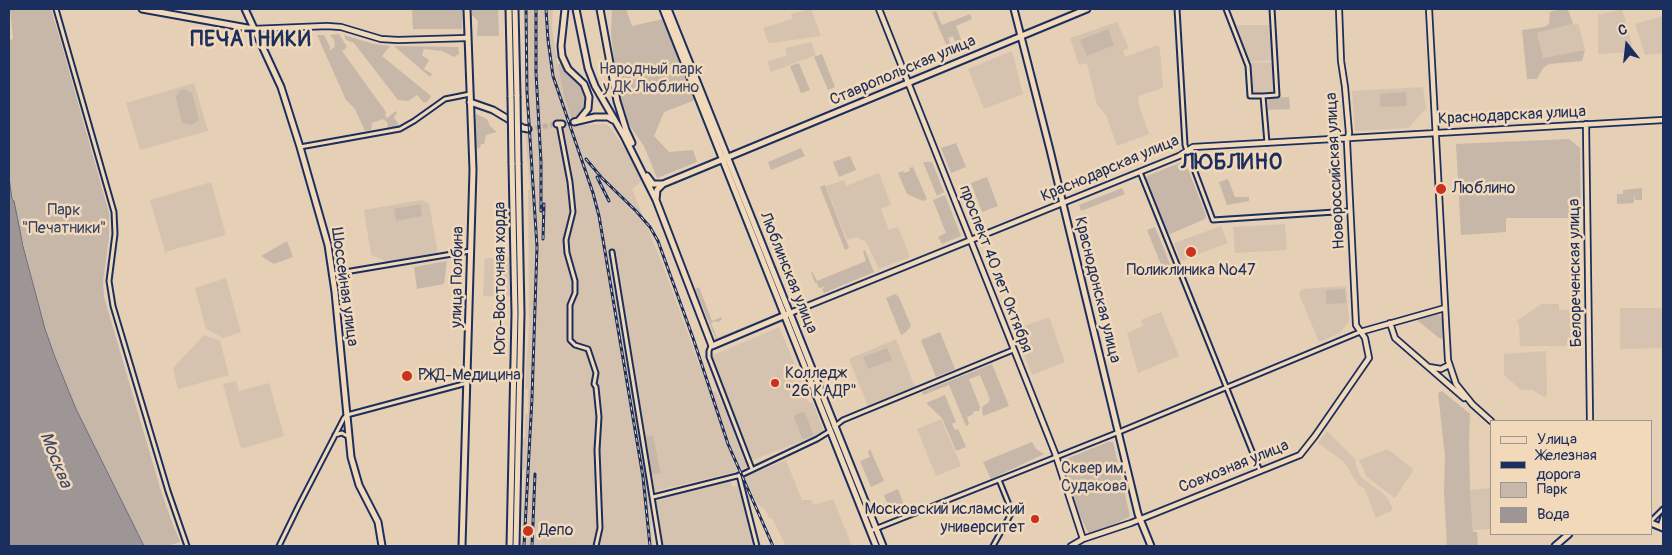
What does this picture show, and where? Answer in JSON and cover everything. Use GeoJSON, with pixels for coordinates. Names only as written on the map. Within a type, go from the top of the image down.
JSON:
{"type":"FeatureCollection","features":[{"type":"Feature","properties":{"kind":"main road"},"geometry":{"type":"LineString","coordinates":[[142,9],[253,29]]}},
{"type":"Feature","properties":{"kind":"main road","name":"Шоссейная улица"},"geometry":{"type":"LineString","coordinates":[[245,9],[281,87],[328,246],[354,470],[359,485],[378,522],[382,546]]}},
{"type":"Feature","properties":{"kind":"main road","name":"улица Полбина"},"geometry":{"type":"LineString","coordinates":[[462,546],[473,170],[467,9]]}},
{"type":"Feature","properties":{"kind":"main road","name":"Юго-Восточная хорда"},"geometry":{"type":"LineString","coordinates":[[509,9],[518,163],[521,313],[516,546]]}},
{"type":"Feature","properties":{"kind":"main road","name":"Юго-Восточная хорда"},"geometry":{"type":"LineString","coordinates":[[510,546],[515,314],[512,163],[515,9]]}},
{"type":"Feature","properties":{"kind":"main road"},"geometry":{"type":"LineString","coordinates":[[565,9],[561,46],[562,56],[568,69],[584,84],[590,97],[588,109],[577,121],[595,117],[608,117],[616,123]]}},
{"type":"Feature","properties":{"kind":"main road"},"geometry":{"type":"LineString","coordinates":[[576,9],[588,68],[602,99],[628,143],[656,200],[712,346]]}},
{"type":"Feature","properties":{"kind":"main road"},"geometry":{"type":"LineString","coordinates":[[600,9],[617,101],[626,130],[649,180],[653,184],[663,184]]}},
{"type":"Feature","properties":{"kind":"main road","name":"Люблинская улица"},"geometry":{"type":"LineString","coordinates":[[663,9],[726,159]]}},
{"type":"Feature","properties":{"kind":"main road","name":"Люблинская улица"},"geometry":{"type":"LineString","coordinates":[[668,9],[788,314],[883,546]]}},
{"type":"Feature","properties":{"kind":"main road","name":"Краснодонская улица"},"geometry":{"type":"LineString","coordinates":[[1014,9],[1140,519],[1151,546]]}},
{"type":"Feature","properties":{"kind":"main road","name":"Ставропольская улица"},"geometry":{"type":"LineString","coordinates":[[663,184],[1088,9]]}},
{"type":"Feature","properties":{"kind":"main road"},"geometry":{"type":"LineString","coordinates":[[470,102],[481,105],[526,128]]}},
{"type":"Feature","properties":{"kind":"main road"},"geometry":{"type":"LineString","coordinates":[[656,200],[656,190],[663,184]]}},
{"type":"Feature","properties":{"kind":"main road","name":"Люблинская улица"},"geometry":{"type":"LineString","coordinates":[[788,314],[876,546]]}},
{"type":"Feature","properties":{"kind":"main road","name":"Краснодарская улица"},"geometry":{"type":"LineString","coordinates":[[712,346],[788,314]]}},
{"type":"Feature","properties":{"kind":"main road"},"geometry":{"type":"LineString","coordinates":[[1555,546],[1567,535]]}},
{"type":"Feature","properties":{"kind":"street"},"geometry":{"type":"LineString","coordinates":[[56,9],[114,212],[115,234],[109,281],[113,306],[168,491],[187,546]]}},
{"type":"Feature","properties":{"kind":"street","name":"проспект 40 лет Октября"},"geometry":{"type":"LineString","coordinates":[[879,9],[1056,457],[1084,539]]}},
{"type":"Feature","properties":{"kind":"street"},"geometry":{"type":"LineString","coordinates":[[1177,9],[1186,151],[1213,220],[1351,211]]}},
{"type":"Feature","properties":{"kind":"street"},"geometry":{"type":"LineString","coordinates":[[1226,9],[1248,66],[1250,96],[1277,95],[1272,9]]}},
{"type":"Feature","properties":{"kind":"street","name":"Новороссийская улица"},"geometry":{"type":"LineString","coordinates":[[1338,9],[1340,61],[1349,133],[1347,138],[1356,325],[1360,332]]}},
{"type":"Feature","properties":{"kind":"street"},"geometry":{"type":"LineString","coordinates":[[1429,9],[1449,364],[1456,384],[1473,405]]}},
{"type":"Feature","properties":{"kind":"street"},"geometry":{"type":"LineString","coordinates":[[253,29],[327,26],[341,27],[381,39],[467,38]]}},
{"type":"Feature","properties":{"kind":"street"},"geometry":{"type":"LineString","coordinates":[[300,147],[400,129],[445,99],[470,94]]}},
{"type":"Feature","properties":{"kind":"street"},"geometry":{"type":"LineString","coordinates":[[1263,96],[1266,143]]}},
{"type":"Feature","properties":{"kind":"street"},"geometry":{"type":"LineString","coordinates":[[588,109],[589,114],[595,117]]}},
{"type":"Feature","properties":{"kind":"street","name":"Краснодарская улица"},"geometry":{"type":"LineString","coordinates":[[788,314],[1140,172],[1198,146],[1663,120]]}},
{"type":"Feature","properties":{"kind":"street"},"geometry":{"type":"LineString","coordinates":[[559,124],[570,182],[573,212],[566,240],[567,253],[575,281],[575,293],[570,305],[570,340],[575,345],[588,350],[596,373],[594,384],[596,387],[599,417],[597,450],[600,528],[596,546]]}},
{"type":"Feature","properties":{"kind":"street","name":"Белореченская улица"},"geometry":{"type":"LineString","coordinates":[[1586,124],[1590,420]]}},
{"type":"Feature","properties":{"kind":"street"},"geometry":{"type":"LineString","coordinates":[[1140,172],[1260,471]]}},
{"type":"Feature","properties":{"kind":"street"},"geometry":{"type":"LineString","coordinates":[[332,274],[471,251]]}},
{"type":"Feature","properties":{"kind":"street"},"geometry":{"type":"LineString","coordinates":[[612,252],[660,546]]}},
{"type":"Feature","properties":{"kind":"street"},"geometry":{"type":"LineString","coordinates":[[870,531],[877,530],[1119,432],[1360,332],[1445,308]]}},
{"type":"Feature","properties":{"kind":"street"},"geometry":{"type":"LineString","coordinates":[[1390,323],[1395,338],[1490,420]]}},
{"type":"Feature","properties":{"kind":"street","name":"Совхозная улица"},"geometry":{"type":"LineString","coordinates":[[1071,546],[1084,539],[1140,519],[1300,455],[1370,358],[1365,338],[1360,332]]}},
{"type":"Feature","properties":{"kind":"street"},"geometry":{"type":"LineString","coordinates":[[712,346],[709,351],[709,357],[752,469]]}},
{"type":"Feature","properties":{"kind":"street"},"geometry":{"type":"LineString","coordinates":[[653,497],[739,475],[817,439],[843,420],[1013,350]]}},
{"type":"Feature","properties":{"kind":"street"},"geometry":{"type":"LineString","coordinates":[[1428,366],[1441,369],[1449,364]]}},
{"type":"Feature","properties":{"kind":"street"},"geometry":{"type":"LineString","coordinates":[[279,546],[298,505],[347,415],[468,383]]}},
{"type":"Feature","properties":{"kind":"street"},"geometry":{"type":"LineString","coordinates":[[335,435],[342,433],[349,437]]}},
{"type":"Feature","properties":{"kind":"street"},"geometry":{"type":"LineString","coordinates":[[739,475],[757,546]]}},
{"type":"Feature","properties":{"kind":"street"},"geometry":{"type":"LineString","coordinates":[[993,546],[1012,512],[998,480]]}},
{"type":"Feature","properties":{"kind":"street"},"geometry":{"type":"LineString","coordinates":[[1652,521],[1663,509]]}},
{"type":"Feature","properties":{"kind":"street"},"geometry":{"type":"LineString","coordinates":[[1662,527],[1663,517]]}},
{"type":"Feature","properties":{"kind":"shaded area"},"geometry":{"type":"Polygon","coordinates":[[[525,9],[553,9],[552,28],[556,54],[564,96],[574,127],[606,124],[635,164],[642,181],[632,189],[666,274],[710,394],[716,391],[737,434],[748,467],[655,491],[621,288],[613,250],[609,250],[647,480],[653,546],[521,546],[525,469],[523,469],[523,438],[525,438],[525,414],[528,414],[528,389],[525,389],[529,324],[528,190],[530,190],[525,134],[528,135],[525,90],[525,9]]]}},
{"type":"Feature","properties":{"kind":"shaded area"},"geometry":{"type":"Polygon","coordinates":[[[811,9],[821,36],[768,42],[763,28],[792,19],[791,14],[811,9]]]}},
{"type":"Feature","properties":{"kind":"shaded area"},"geometry":{"type":"Polygon","coordinates":[[[1622,9],[1634,52],[1598,54],[1598,15],[1622,9]]]}},
{"type":"Feature","properties":{"kind":"shaded area"},"geometry":{"type":"Polygon","coordinates":[[[1663,16],[1663,53],[1645,55],[1635,24],[1663,16]]]}},
{"type":"Feature","properties":{"kind":"shaded area"},"geometry":{"type":"Polygon","coordinates":[[[1117,22],[1129,48],[1123,51],[1125,57],[1158,45],[1163,88],[1138,96],[1139,105],[1149,134],[1117,146],[1106,115],[1097,105],[1087,63],[1079,65],[1070,38],[1117,22]]]}},
{"type":"Feature","properties":{"kind":"shaded area"},"geometry":{"type":"Polygon","coordinates":[[[1578,23],[1585,50],[1543,59],[1537,33],[1578,23]]]}},
{"type":"Feature","properties":{"kind":"shaded area"},"geometry":{"type":"Polygon","coordinates":[[[1236,25],[1270,25],[1273,60],[1249,62],[1236,25]]]}},
{"type":"Feature","properties":{"kind":"shaded area"},"geometry":{"type":"Polygon","coordinates":[[[811,42],[816,55],[771,72],[767,62],[787,55],[785,48],[811,42]]]}},
{"type":"Feature","properties":{"kind":"shaded area"},"geometry":{"type":"Polygon","coordinates":[[[1012,51],[1023,94],[984,109],[968,69],[1012,51]]]}},
{"type":"Feature","properties":{"kind":"shaded area"},"geometry":{"type":"Polygon","coordinates":[[[1273,62],[1274,91],[1251,94],[1249,63],[1273,62]]]}},
{"type":"Feature","properties":{"kind":"shaded area"},"geometry":{"type":"Polygon","coordinates":[[[194,83],[208,131],[140,150],[126,103],[194,83]]]}},
{"type":"Feature","properties":{"kind":"shaded area"},"geometry":{"type":"Polygon","coordinates":[[[1423,87],[1426,109],[1408,128],[1355,131],[1352,91],[1423,87]]]}},
{"type":"Feature","properties":{"kind":"shaded area"},"geometry":{"type":"Polygon","coordinates":[[[879,173],[891,205],[881,209],[889,230],[898,227],[910,257],[879,269],[866,242],[856,237],[847,240],[826,186],[844,180],[846,186],[879,173]]]}},
{"type":"Feature","properties":{"kind":"shaded area"},"geometry":{"type":"Polygon","coordinates":[[[211,182],[226,235],[165,252],[150,200],[211,182]]]}},
{"type":"Feature","properties":{"kind":"shaded area"},"geometry":{"type":"Polygon","coordinates":[[[421,200],[429,203],[438,254],[388,262],[371,255],[364,210],[421,200]]]}},
{"type":"Feature","properties":{"kind":"shaded area"},"geometry":{"type":"Polygon","coordinates":[[[1285,224],[1287,250],[1235,253],[1233,227],[1285,224]]]}},
{"type":"Feature","properties":{"kind":"shaded area","name":"Поликлиника №47"},"geometry":{"type":"Polygon","coordinates":[[[1221,226],[1228,243],[1181,261],[1174,243],[1221,226]]]}},
{"type":"Feature","properties":{"kind":"shaded area"},"geometry":{"type":"Polygon","coordinates":[[[485,258],[511,258],[510,297],[483,296],[485,258]]]}},
{"type":"Feature","properties":{"kind":"shaded area"},"geometry":{"type":"Polygon","coordinates":[[[226,278],[241,332],[223,338],[206,329],[195,288],[226,278]]]}},
{"type":"Feature","properties":{"kind":"shaded area"},"geometry":{"type":"Polygon","coordinates":[[[1346,286],[1349,321],[1340,333],[1319,342],[1299,294],[1302,289],[1346,286]]]}},
{"type":"Feature","properties":{"kind":"shaded area"},"geometry":{"type":"Polygon","coordinates":[[[1542,304],[1559,304],[1559,310],[1570,310],[1570,314],[1576,315],[1576,346],[1520,346],[1519,324],[1516,321],[1542,304]]]}},
{"type":"Feature","properties":{"kind":"shaded area"},"geometry":{"type":"Polygon","coordinates":[[[1620,308],[1663,308],[1663,348],[1620,349],[1620,308]]]}},
{"type":"Feature","properties":{"kind":"shaded area"},"geometry":{"type":"Polygon","coordinates":[[[1161,312],[1179,356],[1138,373],[1127,333],[1143,326],[1141,320],[1161,312]]]}},
{"type":"Feature","properties":{"kind":"shaded area"},"geometry":{"type":"Polygon","coordinates":[[[1049,317],[1065,362],[1032,375],[1014,330],[1049,317]]]}},
{"type":"Feature","properties":{"kind":"shaded area"},"geometry":{"type":"Polygon","coordinates":[[[779,327],[802,381],[800,382],[805,394],[809,403],[813,403],[824,432],[753,460],[725,397],[711,356],[779,327]]]}},
{"type":"Feature","properties":{"kind":"shaded area"},"geometry":{"type":"Polygon","coordinates":[[[204,335],[220,341],[229,375],[178,389],[173,368],[204,335]]]}},
{"type":"Feature","properties":{"kind":"shaded area"},"geometry":{"type":"Polygon","coordinates":[[[896,339],[915,387],[868,406],[849,359],[896,339]]]}},
{"type":"Feature","properties":{"kind":"shaded area"},"geometry":{"type":"Polygon","coordinates":[[[1546,351],[1547,396],[1544,397],[1533,390],[1521,390],[1504,375],[1504,354],[1546,351]]]}},
{"type":"Feature","properties":{"kind":"shaded area"},"geometry":{"type":"Polygon","coordinates":[[[236,381],[239,391],[269,383],[284,436],[241,449],[223,384],[236,381]]]}},
{"type":"Feature","properties":{"kind":"shaded area"},"geometry":{"type":"Polygon","coordinates":[[[941,419],[961,466],[936,476],[917,429],[941,419]]]}},
{"type":"Feature","properties":{"kind":"shaded area"},"geometry":{"type":"Polygon","coordinates":[[[1327,431],[1356,460],[1360,476],[1387,497],[1393,510],[1376,518],[1364,488],[1358,485],[1344,462],[1318,443],[1327,431]]]}},
{"type":"Feature","properties":{"kind":"shaded area"},"geometry":{"type":"Polygon","coordinates":[[[1387,449],[1412,468],[1413,471],[1395,498],[1367,477],[1359,460],[1387,449]]]}},
{"type":"Feature","properties":{"kind":"shaded area"},"geometry":{"type":"Polygon","coordinates":[[[786,460],[802,500],[811,500],[814,505],[833,499],[852,546],[786,546],[772,518],[769,518],[765,509],[758,505],[744,477],[786,460]]]}},
{"type":"Feature","properties":{"kind":"shaded area"},"geometry":{"type":"Polygon","coordinates":[[[729,481],[733,487],[738,485],[742,494],[754,546],[662,546],[656,501],[729,481]]]}},
{"type":"Feature","properties":{"kind":"shaded area"},"geometry":{"type":"Polygon","coordinates":[[[1490,488],[1490,529],[1473,530],[1470,490],[1490,488]]]}},
{"type":"Feature","properties":{"kind":"green space","name":"Парк \"Печатники\""},"geometry":{"type":"Polygon","coordinates":[[[10,9],[51,9],[60,39],[109,213],[109,237],[103,281],[104,297],[161,491],[180,541],[168,546],[144,546],[76,409],[45,329],[12,199],[9,177],[9,40],[13,39],[10,9]]]}},
{"type":"Feature","properties":{"kind":"green space"},"geometry":{"type":"Polygon","coordinates":[[[412,9],[463,9],[462,29],[413,29],[412,9]]]}},
{"type":"Feature","properties":{"kind":"green space"},"geometry":{"type":"Polygon","coordinates":[[[472,9],[498,9],[499,36],[477,36],[478,21],[472,15],[472,9]]]}},
{"type":"Feature","properties":{"kind":"green space","name":"Народный парк у ДК Люблино"},"geometry":{"type":"Polygon","coordinates":[[[612,9],[626,9],[632,26],[663,19],[695,100],[664,112],[654,136],[669,152],[693,150],[697,162],[657,178],[644,146],[625,119],[617,82],[611,34],[612,9]]]}},
{"type":"Feature","properties":{"kind":"green space"},"geometry":{"type":"Polygon","coordinates":[[[1568,9],[1573,24],[1537,33],[1543,58],[1585,50],[1582,61],[1549,64],[1543,68],[1537,79],[1527,79],[1522,30],[1544,27],[1549,24],[1550,12],[1568,9]]]}},
{"type":"Feature","properties":{"kind":"green space"},"geometry":{"type":"Polygon","coordinates":[[[936,11],[942,25],[970,14],[972,19],[956,26],[963,44],[957,47],[953,36],[948,38],[953,49],[949,51],[932,12],[936,11]]]}},
{"type":"Feature","properties":{"kind":"green space"},"geometry":{"type":"Polygon","coordinates":[[[1108,29],[1114,45],[1087,56],[1080,40],[1108,29]]]}},
{"type":"Feature","properties":{"kind":"green space"},"geometry":{"type":"Polygon","coordinates":[[[339,34],[347,47],[342,51],[386,112],[385,116],[387,118],[396,111],[397,113],[394,117],[400,127],[388,129],[387,122],[383,119],[372,123],[371,130],[365,131],[355,109],[346,100],[317,35],[324,35],[330,47],[329,50],[335,47],[334,40],[330,35],[339,34]]]}},
{"type":"Feature","properties":{"kind":"green space"},"geometry":{"type":"Polygon","coordinates":[[[344,35],[374,44],[390,46],[382,56],[431,96],[428,101],[424,103],[417,95],[408,101],[398,100],[354,43],[346,40],[344,35]]]}},
{"type":"Feature","properties":{"kind":"green space"},"geometry":{"type":"Polygon","coordinates":[[[394,46],[458,47],[459,54],[454,57],[442,51],[424,49],[422,55],[429,60],[424,69],[432,74],[430,77],[394,46]]]}},
{"type":"Feature","properties":{"kind":"green space"},"geometry":{"type":"Polygon","coordinates":[[[822,54],[835,87],[828,90],[814,57],[822,54]]]}},
{"type":"Feature","properties":{"kind":"green space"},"geometry":{"type":"Polygon","coordinates":[[[561,63],[581,85],[587,98],[585,109],[579,117],[572,120],[564,96],[558,65],[561,63]]]}},
{"type":"Feature","properties":{"kind":"green space"},"geometry":{"type":"Polygon","coordinates":[[[799,63],[810,90],[801,93],[790,66],[799,63]]]}},
{"type":"Feature","properties":{"kind":"green space"},"geometry":{"type":"Polygon","coordinates":[[[184,89],[192,93],[199,120],[192,125],[182,123],[176,97],[180,90],[184,89]]]}},
{"type":"Feature","properties":{"kind":"green space"},"geometry":{"type":"Polygon","coordinates":[[[1406,92],[1407,106],[1380,107],[1380,94],[1406,92]]]}},
{"type":"Feature","properties":{"kind":"green space"},"geometry":{"type":"Polygon","coordinates":[[[1289,97],[1290,109],[1268,110],[1267,98],[1289,97]]]}},
{"type":"Feature","properties":{"kind":"green space"},"geometry":{"type":"Polygon","coordinates":[[[476,114],[487,119],[490,126],[497,132],[486,135],[484,144],[481,144],[480,148],[475,149],[473,142],[476,114]]]}},
{"type":"Feature","properties":{"kind":"green space"},"geometry":{"type":"Polygon","coordinates":[[[1569,139],[1580,148],[1581,218],[1506,218],[1506,232],[1461,235],[1456,144],[1569,139]]]}},
{"type":"Feature","properties":{"kind":"green space"},"geometry":{"type":"Polygon","coordinates":[[[956,143],[966,167],[951,173],[941,148],[956,143]]]}},
{"type":"Feature","properties":{"kind":"green space"},"geometry":{"type":"Polygon","coordinates":[[[801,148],[805,156],[771,170],[768,162],[801,148]]]}},
{"type":"Feature","properties":{"kind":"green space"},"geometry":{"type":"Polygon","coordinates":[[[850,156],[856,170],[839,177],[833,162],[850,156]]]}},
{"type":"Feature","properties":{"kind":"green space"},"geometry":{"type":"Polygon","coordinates":[[[923,162],[932,162],[944,192],[937,196],[923,162]]]}},
{"type":"Feature","properties":{"kind":"green space"},"geometry":{"type":"Polygon","coordinates":[[[1182,162],[1186,164],[1206,215],[1205,219],[1170,234],[1167,232],[1146,180],[1147,176],[1182,162]]]}},
{"type":"Feature","properties":{"kind":"green space"},"geometry":{"type":"Polygon","coordinates":[[[913,167],[927,199],[923,201],[907,194],[898,173],[910,171],[909,168],[913,167]]]}},
{"type":"Feature","properties":{"kind":"green space"},"geometry":{"type":"Polygon","coordinates":[[[987,177],[998,206],[982,212],[971,183],[987,177]]]}},
{"type":"Feature","properties":{"kind":"green space"},"geometry":{"type":"Polygon","coordinates":[[[1228,179],[1235,197],[1249,197],[1249,201],[1227,205],[1219,182],[1228,179]]]}},
{"type":"Feature","properties":{"kind":"green space"},"geometry":{"type":"Polygon","coordinates":[[[825,185],[849,248],[845,250],[820,187],[825,185]]]}},
{"type":"Feature","properties":{"kind":"green space"},"geometry":{"type":"Polygon","coordinates":[[[1122,188],[1125,194],[1081,211],[1079,205],[1122,188]]]}},
{"type":"Feature","properties":{"kind":"green space"},"geometry":{"type":"Polygon","coordinates":[[[1642,188],[1642,200],[1635,200],[1634,192],[1634,203],[1617,204],[1617,194],[1623,194],[1623,190],[1642,188]]]}},
{"type":"Feature","properties":{"kind":"green space"},"geometry":{"type":"Polygon","coordinates":[[[945,195],[961,236],[942,244],[938,237],[946,233],[933,200],[945,195]]]}},
{"type":"Feature","properties":{"kind":"green space"},"geometry":{"type":"Polygon","coordinates":[[[420,204],[422,216],[396,221],[394,209],[420,204]]]}},
{"type":"Feature","properties":{"kind":"green space"},"geometry":{"type":"Polygon","coordinates":[[[1155,227],[1174,274],[1166,277],[1147,230],[1155,227]]]}},
{"type":"Feature","properties":{"kind":"green space"},"geometry":{"type":"Polygon","coordinates":[[[287,241],[293,257],[274,264],[261,256],[287,241]]]}},
{"type":"Feature","properties":{"kind":"green space"},"geometry":{"type":"Polygon","coordinates":[[[865,250],[874,272],[824,293],[822,289],[824,287],[819,288],[817,283],[815,283],[812,271],[817,281],[866,261],[863,251],[865,250]]]}},
{"type":"Feature","properties":{"kind":"green space"},"geometry":{"type":"Polygon","coordinates":[[[447,261],[444,284],[417,289],[414,267],[447,261]]]}},
{"type":"Feature","properties":{"kind":"green space"},"geometry":{"type":"Polygon","coordinates":[[[699,287],[712,321],[722,317],[719,322],[711,323],[717,338],[747,326],[748,328],[717,341],[695,289],[699,287]]]}},
{"type":"Feature","properties":{"kind":"green space"},"geometry":{"type":"Polygon","coordinates":[[[1345,289],[1346,303],[1326,304],[1326,290],[1345,289]]]}},
{"type":"Feature","properties":{"kind":"green space"},"geometry":{"type":"Polygon","coordinates":[[[895,294],[899,297],[911,326],[901,335],[886,298],[895,294]]]}},
{"type":"Feature","properties":{"kind":"green space"},"geometry":{"type":"Polygon","coordinates":[[[1436,313],[1442,319],[1442,339],[1417,320],[1436,313]]]}},
{"type":"Feature","properties":{"kind":"green space"},"geometry":{"type":"Polygon","coordinates":[[[940,332],[955,369],[936,377],[921,340],[940,332]]]}},
{"type":"Feature","properties":{"kind":"green space"},"geometry":{"type":"Polygon","coordinates":[[[887,348],[892,360],[868,369],[863,357],[887,348]]]}},
{"type":"Feature","properties":{"kind":"green space"},"geometry":{"type":"Polygon","coordinates":[[[992,364],[1009,406],[983,416],[982,407],[990,399],[980,375],[969,379],[980,407],[979,411],[974,411],[972,415],[967,417],[969,424],[966,426],[949,385],[923,395],[922,392],[992,364]]]}},
{"type":"Feature","properties":{"kind":"green space"},"geometry":{"type":"Polygon","coordinates":[[[1442,391],[1470,414],[1470,490],[1473,532],[1477,532],[1478,546],[1447,546],[1444,494],[1445,456],[1438,393],[1442,391]]]}},
{"type":"Feature","properties":{"kind":"green space"},"geometry":{"type":"Polygon","coordinates":[[[945,395],[956,422],[952,424],[955,430],[958,429],[966,447],[956,451],[942,418],[926,403],[945,395]]]}},
{"type":"Feature","properties":{"kind":"green space"},"geometry":{"type":"Polygon","coordinates":[[[803,412],[813,433],[813,435],[805,439],[802,438],[794,417],[803,412]]]}},
{"type":"Feature","properties":{"kind":"green space"},"geometry":{"type":"Polygon","coordinates":[[[653,435],[662,473],[651,475],[644,437],[653,435]]]}},
{"type":"Feature","properties":{"kind":"green space"},"geometry":{"type":"Polygon","coordinates":[[[1032,442],[1036,449],[1044,454],[991,479],[983,462],[1032,442]]]}},
{"type":"Feature","properties":{"kind":"green space","name":"Сквер им. Судакова"},"geometry":{"type":"Polygon","coordinates":[[[1108,442],[1113,442],[1130,516],[1092,535],[1088,532],[1076,508],[1061,461],[1108,442]]]}},
{"type":"Feature","properties":{"kind":"green space"},"geometry":{"type":"Polygon","coordinates":[[[870,449],[884,481],[871,487],[860,461],[870,457],[868,452],[870,449]]]}},
{"type":"Feature","properties":{"kind":"green space"},"geometry":{"type":"Polygon","coordinates":[[[898,489],[904,505],[890,511],[884,495],[898,489]]]}},
{"type":"Feature","properties":{"kind":"water","name":"Москва"},"geometry":{"type":"Polygon","coordinates":[[[9,177],[23,246],[45,329],[55,357],[76,409],[144,546],[9,546],[9,177]]]}},
{"type":"Feature","properties":{"kind":"tunnel"},"geometry":{"type":"LineString","coordinates":[[562,124],[574,122]]}},
{"type":"Feature","properties":{"kind":"tunnel"},"geometry":{"type":"LineString","coordinates":[[528,129],[557,124]]}},
{"type":"Feature","properties":{"kind":"railway"},"geometry":{"type":"LineString","coordinates":[[524,546],[532,398],[537,247],[527,92],[526,9]]}},
{"type":"Feature","properties":{"kind":"railway"},"geometry":{"type":"LineString","coordinates":[[536,9],[536,73],[541,162],[541,211]]}},
{"type":"Feature","properties":{"kind":"railway"},"geometry":{"type":"LineString","coordinates":[[546,9],[553,76],[599,216],[643,477],[650,546]]}},
{"type":"Feature","properties":{"kind":"railway"},"geometry":{"type":"LineString","coordinates":[[586,159],[601,177],[636,211],[650,227],[658,241],[728,444],[773,546]]}},
{"type":"Feature","properties":{"kind":"railway"},"geometry":{"type":"LineString","coordinates":[[597,177],[609,201]]}},
{"type":"Feature","properties":{"kind":"railway"},"geometry":{"type":"LineString","coordinates":[[543,239],[544,204]]}},
{"type":"Feature","properties":{"kind":"railway"},"geometry":{"type":"LineString","coordinates":[[532,546],[535,474]]}},
{"type":"Feature","properties":{"kind":"place","name":"Люблино"},"geometry":{"type":"Point","coordinates":[1441,189]}},
{"type":"Feature","properties":{"kind":"place","name":"Поликлиника №47"},"geometry":{"type":"Point","coordinates":[1191,252]}},
{"type":"Feature","properties":{"kind":"place","name":"РЖД-Медицина"},"geometry":{"type":"Point","coordinates":[407,376]}},
{"type":"Feature","properties":{"kind":"place","name":"Колледж \"26 КАДР\""},"geometry":{"type":"Point","coordinates":[775,383]}},
{"type":"Feature","properties":{"kind":"place","name":"Московский исламский университет"},"geometry":{"type":"Point","coordinates":[1035,519]}},
{"type":"Feature","properties":{"kind":"place","name":"Депо"},"geometry":{"type":"Point","coordinates":[528,531]}},
{"type":"Feature","properties":{"kind":"district","name":"ПЕЧАТНИКИ"},"geometry":{"type":"Point","coordinates":[251,41]}},
{"type":"Feature","properties":{"kind":"district","name":"ЛЮБЛИНО"},"geometry":{"type":"Point","coordinates":[1232,164]}}]}
